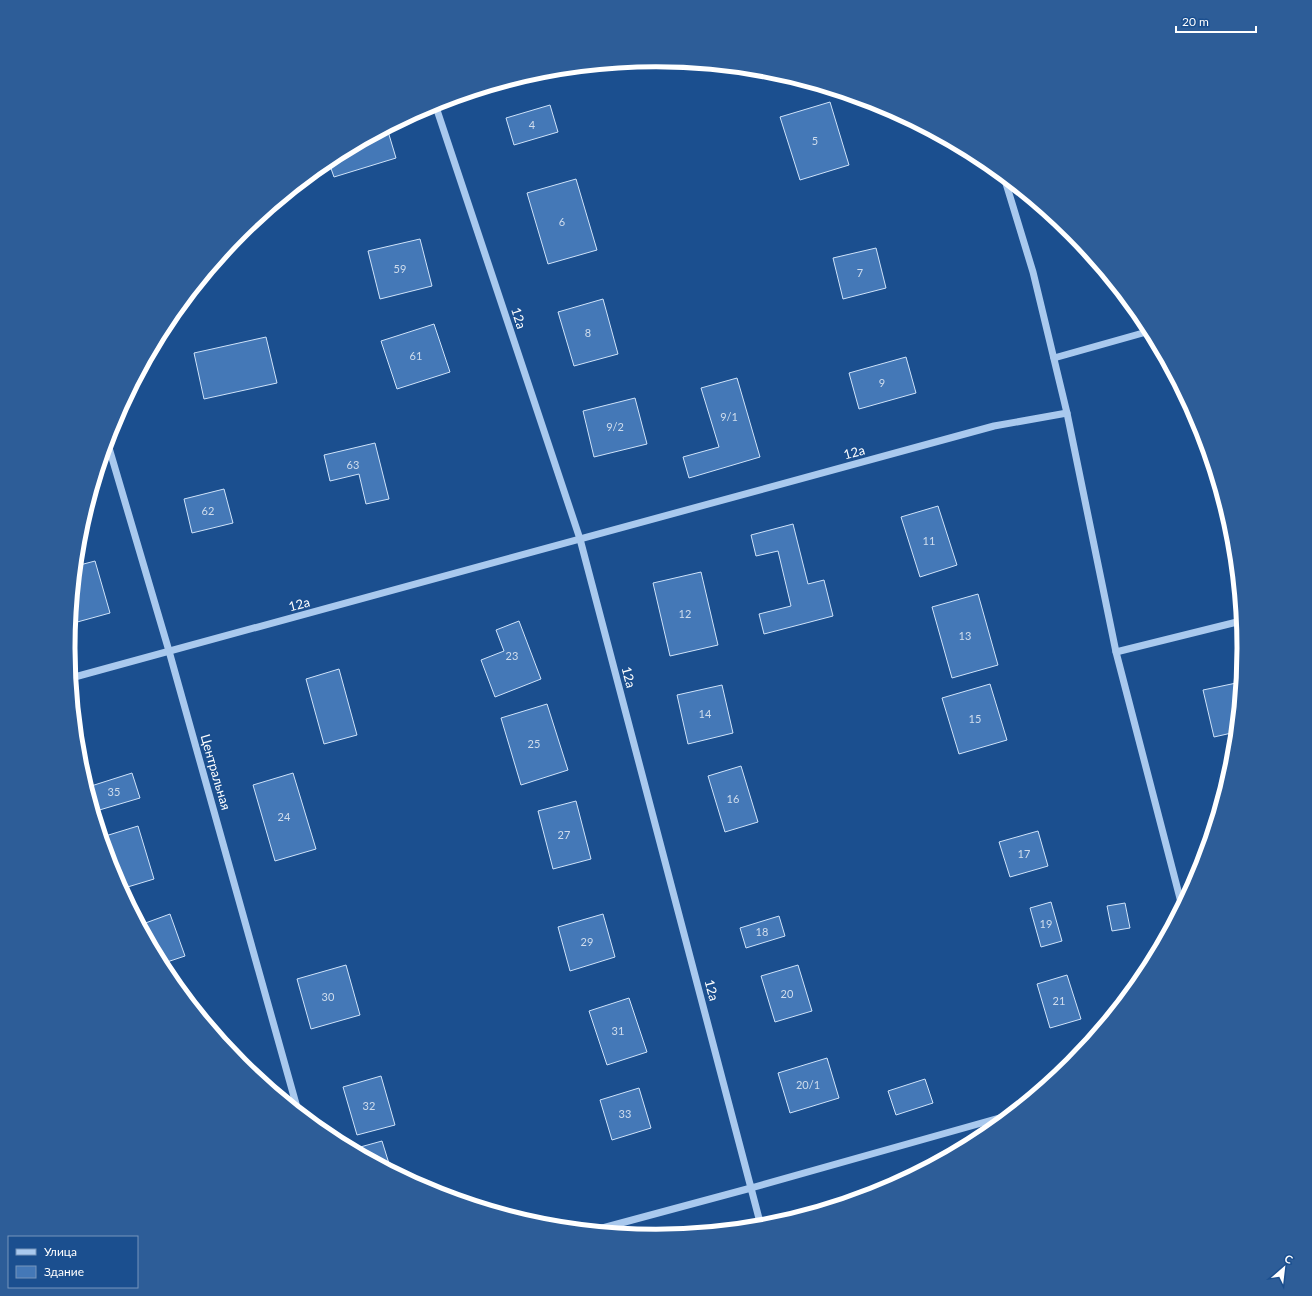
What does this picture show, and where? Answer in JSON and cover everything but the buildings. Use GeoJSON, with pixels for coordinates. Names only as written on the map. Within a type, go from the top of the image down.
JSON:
{"type":"FeatureCollection","features":[{"type":"Feature","properties":{"kind":"street","name":"12а"},"geometry":{"type":"LineString","coordinates":[[437,110],[580,539],[759,1220]]}},
{"type":"Feature","properties":{"kind":"street"},"geometry":{"type":"LineString","coordinates":[[1007,185],[1033,272],[1054,358],[1067,413],[1116,652],[1180,898]]}},
{"type":"Feature","properties":{"kind":"street"},"geometry":{"type":"LineString","coordinates":[[1054,358],[1144,333]]}},
{"type":"Feature","properties":{"kind":"street","name":"12а"},"geometry":{"type":"LineString","coordinates":[[76,677],[994,426],[1067,413]]}},
{"type":"Feature","properties":{"kind":"street","name":"Центральная"},"geometry":{"type":"LineString","coordinates":[[110,451],[169,651],[296,1104]]}},
{"type":"Feature","properties":{"kind":"street"},"geometry":{"type":"LineString","coordinates":[[1116,652],[1236,622]]}},
{"type":"Feature","properties":{"kind":"street"},"geometry":{"type":"LineString","coordinates":[[607,1227],[752,1188],[996,1119]]}}]}
